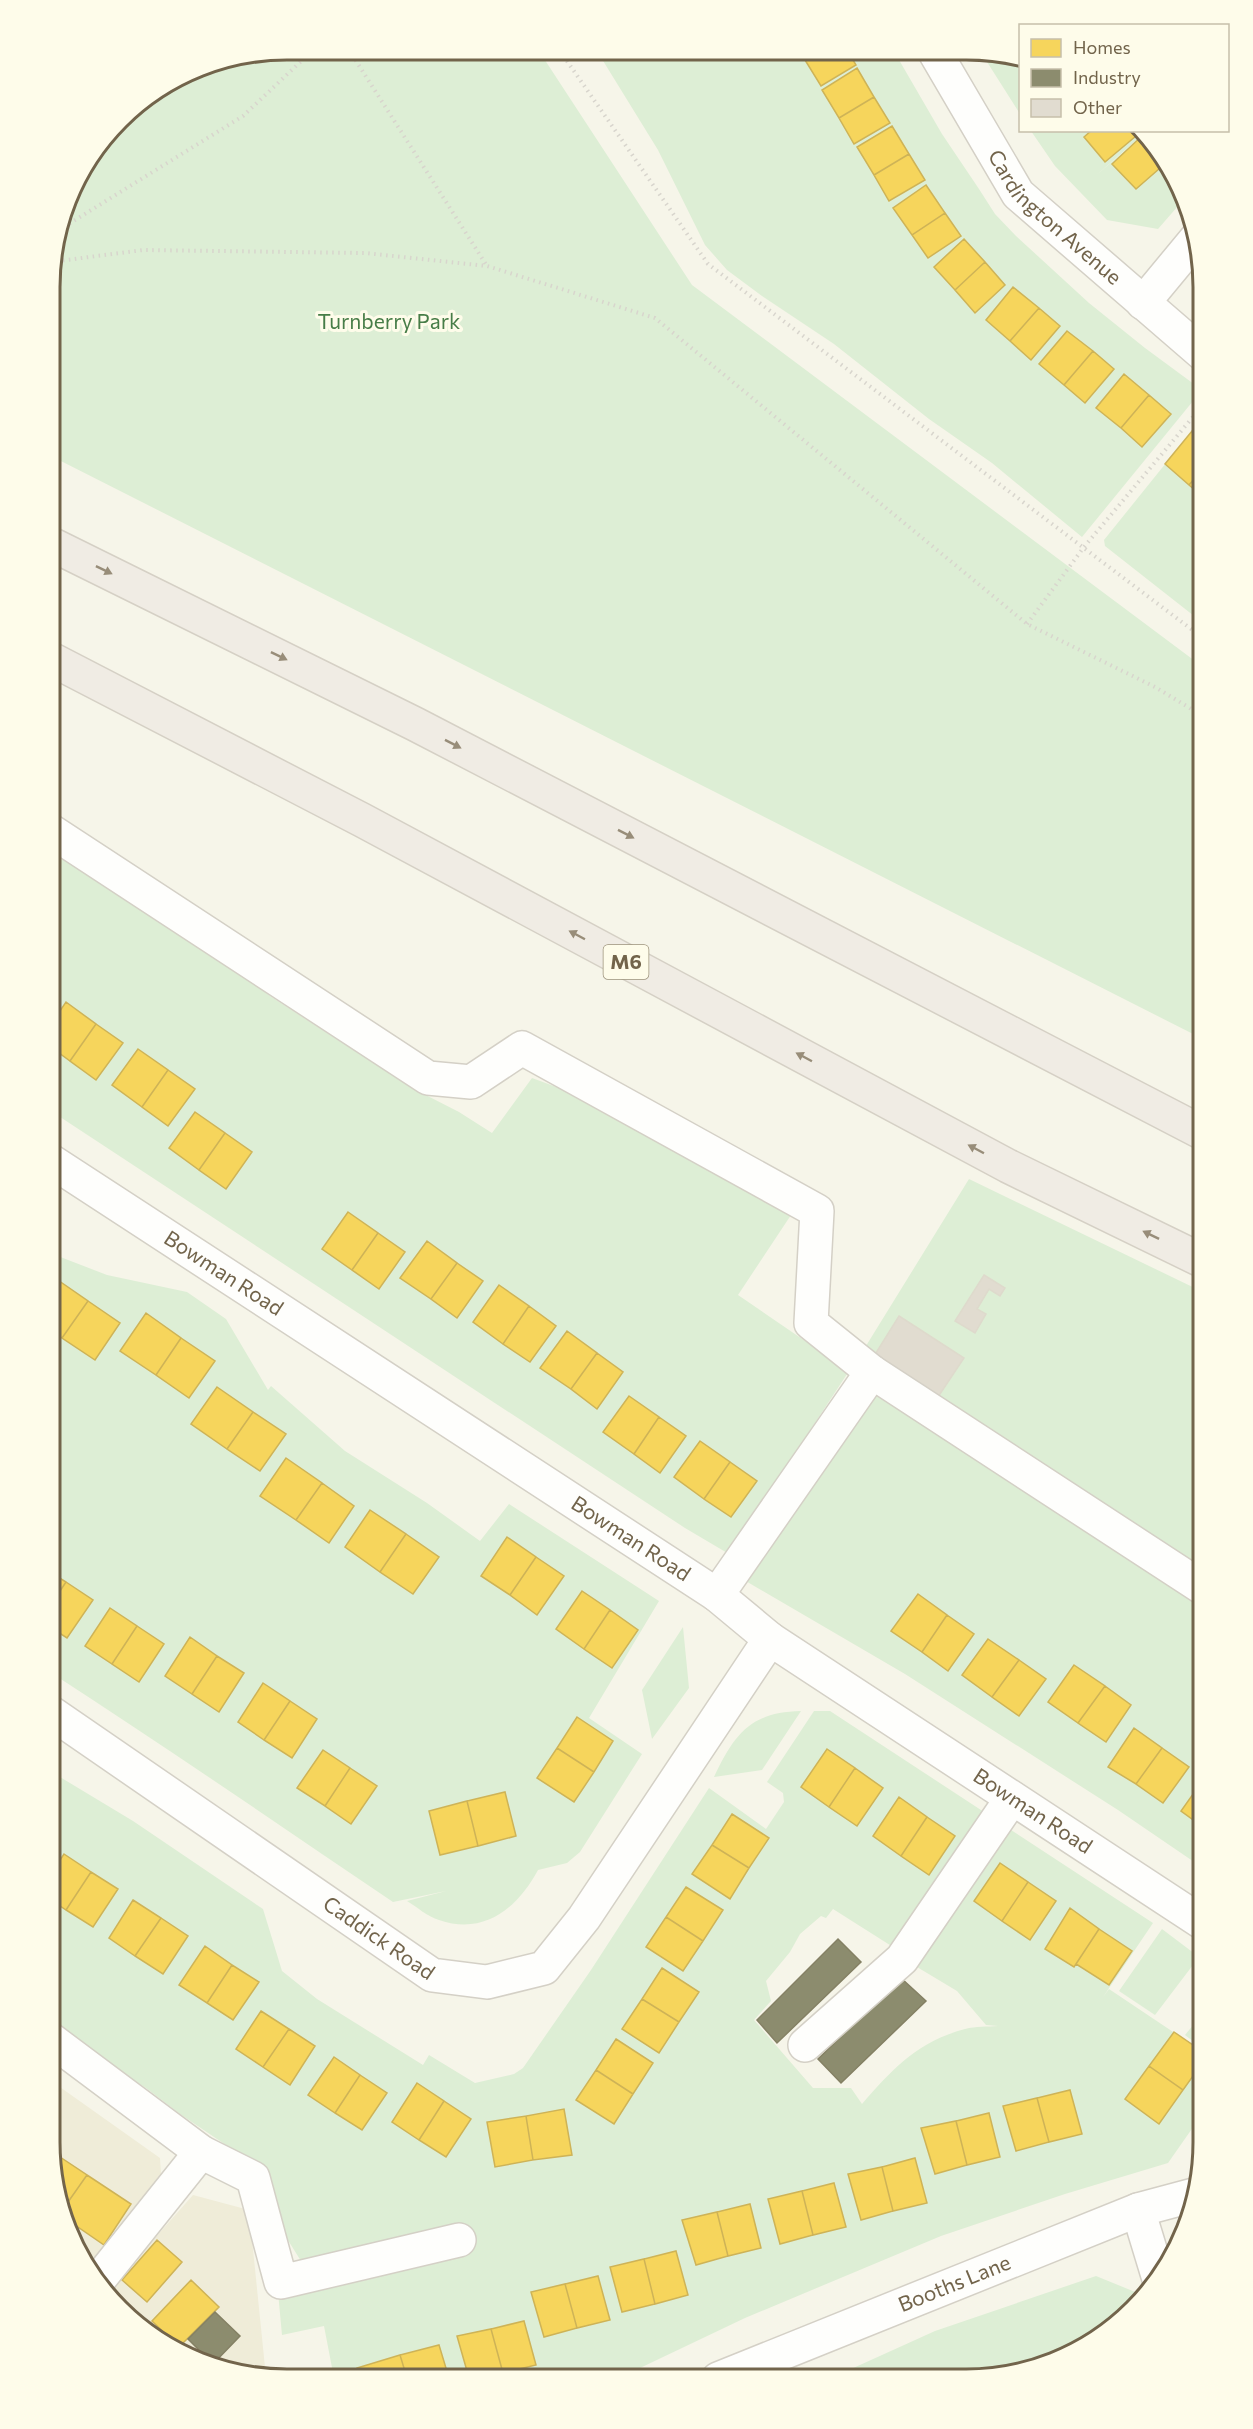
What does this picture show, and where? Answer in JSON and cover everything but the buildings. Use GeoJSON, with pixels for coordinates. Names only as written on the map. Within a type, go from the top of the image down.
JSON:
{"type":"FeatureCollection","features":[{"type":"Feature","properties":{"kind":"highway"},"geometry":{"type":"LineString","coordinates":[[60,548],[415,724],[1193,1128]]}},
{"type":"Feature","properties":{"kind":"highway","name":"M6"},"geometry":{"type":"LineString","coordinates":[[60,664],[362,820],[1008,1166],[1193,1256]]}},
{"type":"Feature","properties":{"kind":"street","name":"Cardington Avenue"},"geometry":{"type":"LineString","coordinates":[[940,60],[1018,194],[1193,346]]}},
{"type":"Feature","properties":{"kind":"street"},"geometry":{"type":"LineString","coordinates":[[1143,303],[1190,247]]}},
{"type":"Feature","properties":{"kind":"street"},"geometry":{"type":"LineString","coordinates":[[60,837],[428,1078],[471,1082],[522,1048],[817,1211],[811,1323],[872,1372],[1193,1581]]}},
{"type":"Feature","properties":{"kind":"street","name":"Bowman Road"},"geometry":{"type":"LineString","coordinates":[[60,1167],[717,1595],[770,1639],[1193,1916]]}},
{"type":"Feature","properties":{"kind":"street"},"geometry":{"type":"LineString","coordinates":[[717,1595],[872,1372]]}},
{"type":"Feature","properties":{"kind":"street","name":"Caddick Road"},"geometry":{"type":"LineString","coordinates":[[60,1719],[432,1975],[487,1982],[544,1968],[584,1918],[770,1639]]}},
{"type":"Feature","properties":{"kind":"street"},"geometry":{"type":"LineString","coordinates":[[804,2045],[902,1959],[1012,1798]]}},
{"type":"Feature","properties":{"kind":"street"},"geometry":{"type":"LineString","coordinates":[[60,2046],[201,2152],[253,2178],[281,2282],[459,2240]]}},
{"type":"Feature","properties":{"kind":"street"},"geometry":{"type":"LineString","coordinates":[[103,2275],[201,2152]]}},
{"type":"Feature","properties":{"kind":"street","name":"Booths Lane"},"geometry":{"type":"LineString","coordinates":[[743,2369],[1138,2210],[1186,2197]]}},
{"type":"Feature","properties":{"kind":"street"},"geometry":{"type":"LineString","coordinates":[[1138,2210],[1155,2267]]}},
{"type":"Feature","properties":{"kind":"path"},"geometry":{"type":"LineString","coordinates":[[69,224],[243,116],[302,60]]}},
{"type":"Feature","properties":{"kind":"path"},"geometry":{"type":"LineString","coordinates":[[355,60],[487,266]]}},
{"type":"Feature","properties":{"kind":"path"},"geometry":{"type":"LineString","coordinates":[[566,60],[708,264],[1193,630]]}},
{"type":"Feature","properties":{"kind":"path"},"geometry":{"type":"LineString","coordinates":[[62,261],[143,250],[365,253],[487,266],[655,318],[1027,624],[1155,687],[1193,710]]}},
{"type":"Feature","properties":{"kind":"path"},"geometry":{"type":"LineString","coordinates":[[1027,624],[1084,548],[1193,417]]}},
{"type":"Feature","properties":{"kind":"shaded area"},"geometry":{"type":"Polygon","coordinates":[[[60,2087],[160,2158],[161,2174],[94,2262],[77,2229],[64,2187],[60,2157],[60,2087]]]}},
{"type":"Feature","properties":{"kind":"shaded area"},"geometry":{"type":"Polygon","coordinates":[[[193,2195],[249,2210],[265,2368],[242,2365],[186,2346],[137,2313],[112,2286],[193,2195]]]}},
{"type":"Feature","properties":{"kind":"green space","name":"Turnberry Park"},"geometry":{"type":"Polygon","coordinates":[[[272,60],[545,60],[692,285],[1193,660],[1193,1034],[60,461],[60,272],[64,242],[83,186],[116,137],[137,116],[173,90],[200,77],[242,64],[272,60]]]}},
{"type":"Feature","properties":{"kind":"green space"},"geometry":{"type":"Polygon","coordinates":[[[603,60],[899,60],[942,134],[995,214],[1089,303],[1193,383],[1193,401],[1082,537],[992,463],[929,419],[834,344],[727,270],[705,245],[658,150],[603,60]]]}},
{"type":"Feature","properties":{"kind":"green space"},"geometry":{"type":"Polygon","coordinates":[[[986,61],[1019,66],[1019,112],[986,61]]]}},
{"type":"Feature","properties":{"kind":"green space"},"geometry":{"type":"Polygon","coordinates":[[[1032,132],[1132,132],[1138,139],[1094,177],[1139,139],[1163,173],[1178,206],[1158,229],[1107,220],[1055,166],[1032,132]]]}},
{"type":"Feature","properties":{"kind":"green space"},"geometry":{"type":"Polygon","coordinates":[[[1193,429],[1193,615],[1105,546],[1104,540],[1193,429]]]}},
{"type":"Feature","properties":{"kind":"green space"},"geometry":{"type":"Polygon","coordinates":[[[60,858],[238,971],[270,996],[412,1088],[459,1112],[492,1133],[532,1078],[570,1092],[793,1212],[738,1295],[849,1371],[729,1554],[685,1528],[60,1117],[60,858]]]}},
{"type":"Feature","properties":{"kind":"green space"},"geometry":{"type":"Polygon","coordinates":[[[969,1179],[1193,1287],[1193,1570],[861,1354],[969,1179]]]}},
{"type":"Feature","properties":{"kind":"green space"},"geometry":{"type":"Polygon","coordinates":[[[60,1257],[107,1275],[187,1292],[226,1319],[268,1390],[271,1386],[345,1451],[427,1503],[480,1541],[509,1504],[659,1601],[589,1718],[642,1754],[580,1852],[567,1863],[538,1870],[521,1896],[498,1915],[485,1921],[456,1924],[439,1920],[407,1901],[446,1891],[393,1902],[60,1679],[60,1257]]]}},
{"type":"Feature","properties":{"kind":"green space"},"geometry":{"type":"Polygon","coordinates":[[[874,1387],[1193,1589],[1193,1861],[1118,1810],[905,1674],[744,1580],[874,1387]]]}},
{"type":"Feature","properties":{"kind":"green space"},"geometry":{"type":"Polygon","coordinates":[[[683,1627],[689,1688],[652,1739],[642,1690],[683,1627]]]}},
{"type":"Feature","properties":{"kind":"green space"},"geometry":{"type":"Polygon","coordinates":[[[801,1711],[762,1770],[714,1777],[737,1738],[756,1721],[783,1712],[801,1711]]]}},
{"type":"Feature","properties":{"kind":"green space"},"geometry":{"type":"Polygon","coordinates":[[[814,1711],[830,1711],[984,1812],[893,1947],[833,1909],[826,1918],[821,1916],[800,1934],[790,1952],[766,1981],[771,2001],[754,2020],[813,2088],[851,2088],[862,2104],[884,2079],[920,2049],[949,2034],[965,2029],[998,2026],[986,2025],[957,1991],[917,1967],[1011,1830],[1153,1923],[1103,1997],[1109,1989],[1193,2045],[1193,2127],[1168,2163],[1065,2194],[941,2236],[745,2318],[638,2369],[332,2369],[324,2326],[282,2335],[278,2292],[301,2261],[271,2213],[254,2164],[146,2088],[60,2032],[60,1777],[133,1821],[263,1909],[282,1971],[317,1999],[423,2065],[429,2055],[475,2083],[514,2074],[523,2068],[591,1970],[709,1788],[766,1829],[784,1802],[783,1793],[767,1782],[814,1711]]]}},
{"type":"Feature","properties":{"kind":"green space"},"geometry":{"type":"Polygon","coordinates":[[[1162,1929],[1193,1952],[1193,1965],[1155,2015],[1119,1991],[1162,1929]]]}},
{"type":"Feature","properties":{"kind":"green space"},"geometry":{"type":"Polygon","coordinates":[[[1193,2025],[1193,2041],[1185,2035],[1193,2025]]]}},
{"type":"Feature","properties":{"kind":"green space"},"geometry":{"type":"Polygon","coordinates":[[[1096,2276],[1137,2293],[1116,2313],[1080,2339],[1053,2352],[1011,2365],[981,2369],[851,2369],[935,2331],[1096,2276]]]}}]}
